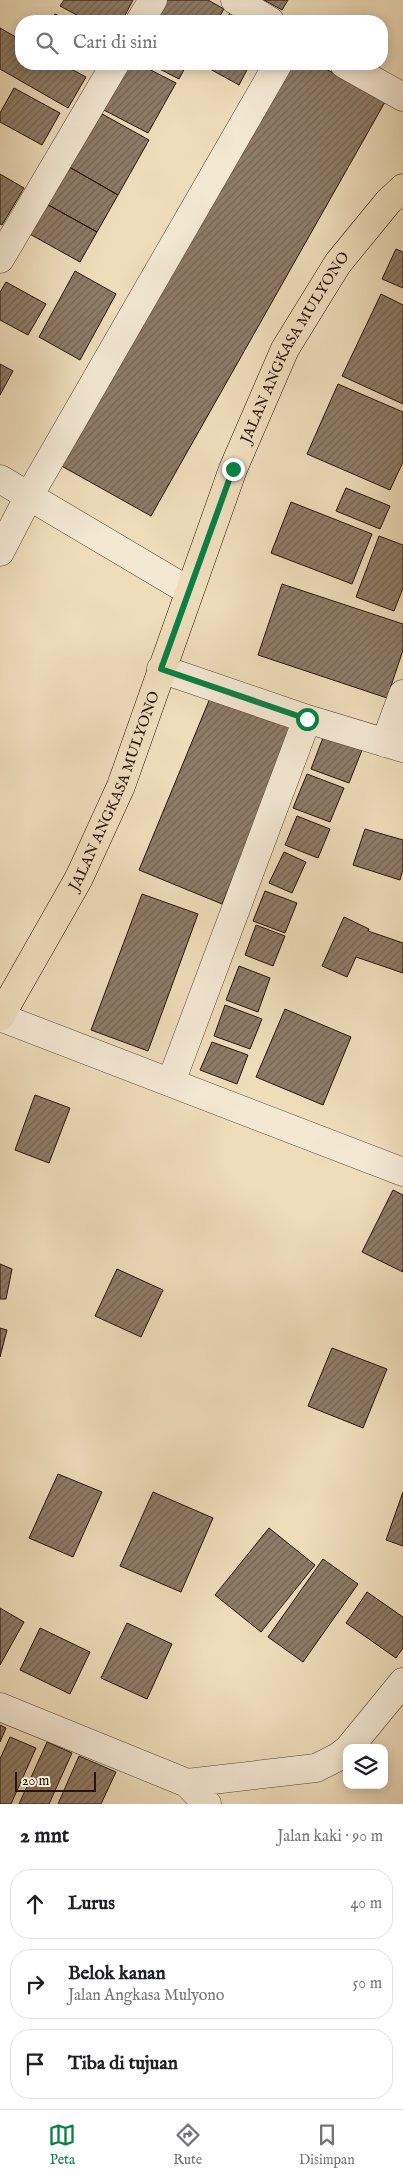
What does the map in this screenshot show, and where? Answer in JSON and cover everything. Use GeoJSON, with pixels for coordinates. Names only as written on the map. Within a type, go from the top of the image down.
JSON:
{"type":"FeatureCollection","features":[{"type":"Feature","properties":{"kind":"main road","name":"JALAN ANGKASA MULYONO"},"geometry":{"type":"LineString","coordinates":[[3,1005],[83,870],[121,786],[188,591],[233,469],[285,349],[338,263],[388,202],[403,188]]}},
{"type":"Feature","properties":{"kind":"street"},"geometry":{"type":"LineString","coordinates":[[143,15],[152,0]]}},
{"type":"Feature","properties":{"kind":"street"},"geometry":{"type":"LineString","coordinates":[[235,0],[260,15]]}},
{"type":"Feature","properties":{"kind":"street"},"geometry":{"type":"LineString","coordinates":[[0,259],[111,70]]}},
{"type":"Feature","properties":{"kind":"street"},"geometry":{"type":"LineString","coordinates":[[0,552],[29,496],[275,70]]}},
{"type":"Feature","properties":{"kind":"street"},"geometry":{"type":"LineString","coordinates":[[355,70],[403,97]]}},
{"type":"Feature","properties":{"kind":"street"},"geometry":{"type":"LineString","coordinates":[[0,479],[188,591]]}},
{"type":"Feature","properties":{"kind":"street"},"geometry":{"type":"LineString","coordinates":[[161,669],[307,719],[394,746],[403,694]]}},
{"type":"Feature","properties":{"kind":"street"},"geometry":{"type":"LineString","coordinates":[[171,1082],[307,719]]}},
{"type":"Feature","properties":{"kind":"street","name":"JALAN ANGKASA MULYONO"},"geometry":{"type":"LineString","coordinates":[[3,1005],[171,1082],[403,1172]]}},
{"type":"Feature","properties":{"kind":"street"},"geometry":{"type":"LineString","coordinates":[[352,1744],[403,1682]]}},
{"type":"Feature","properties":{"kind":"street"},"geometry":{"type":"LineString","coordinates":[[0,1707],[187,1783],[207,1804]]}},
{"type":"Feature","properties":{"kind":"street"},"geometry":{"type":"LineString","coordinates":[[187,1783],[316,1768],[343,1753]]}},
{"type":"Feature","properties":{"kind":"building"},"geometry":{"type":"Polygon","coordinates":[[[64,0],[133,0],[125,15],[77,15],[60,6],[64,0]]]}},
{"type":"Feature","properties":{"kind":"building"},"geometry":{"type":"Polygon","coordinates":[[[163,0],[208,0],[224,9],[220,15],[154,15],[163,0]]]}},
{"type":"Feature","properties":{"kind":"building"},"geometry":{"type":"Polygon","coordinates":[[[264,0],[288,0],[282,10],[264,0]]]}},
{"type":"Feature","properties":{"kind":"building"},"geometry":{"type":"Polygon","coordinates":[[[0,28],[15,37],[15,70],[73,70],[86,77],[68,108],[0,69],[0,28]]]}},
{"type":"Feature","properties":{"kind":"building"},"geometry":{"type":"Polygon","coordinates":[[[121,70],[151,70],[176,83],[148,133],[100,108],[121,70]]]}},
{"type":"Feature","properties":{"kind":"building"},"geometry":{"type":"Polygon","coordinates":[[[162,70],[184,70],[179,79],[162,70]]]}},
{"type":"Feature","properties":{"kind":"building"},"geometry":{"type":"Polygon","coordinates":[[[212,70],[247,70],[239,85],[212,70]]]}},
{"type":"Feature","properties":{"kind":"building"},"geometry":{"type":"Polygon","coordinates":[[[281,70],[328,70],[385,102],[151,516],[58,464],[281,70]]]}},
{"type":"Feature","properties":{"kind":"building"},"geometry":{"type":"Polygon","coordinates":[[[14,88],[60,113],[42,145],[0,122],[0,113],[14,88]]]}},
{"type":"Feature","properties":{"kind":"building"},"geometry":{"type":"Polygon","coordinates":[[[95,110],[149,140],[118,195],[64,164],[95,110]]]}},
{"type":"Feature","properties":{"kind":"building"},"geometry":{"type":"Polygon","coordinates":[[[64,164],[118,195],[97,232],[43,202],[64,164]]]}},
{"type":"Feature","properties":{"kind":"building"},"geometry":{"type":"Polygon","coordinates":[[[0,174],[24,188],[2,225],[0,224],[0,174]]]}},
{"type":"Feature","properties":{"kind":"building"},"geometry":{"type":"Polygon","coordinates":[[[43,202],[97,232],[80,262],[26,232],[43,202]]]}},
{"type":"Feature","properties":{"kind":"building"},"geometry":{"type":"Polygon","coordinates":[[[396,249],[403,252],[403,288],[382,279],[396,249]]]}},
{"type":"Feature","properties":{"kind":"building"},"geometry":{"type":"Polygon","coordinates":[[[75,271],[116,294],[80,360],[39,337],[75,271]]]}},
{"type":"Feature","properties":{"kind":"building"},"geometry":{"type":"Polygon","coordinates":[[[6,282],[46,304],[28,335],[0,320],[0,292],[6,282]]]}},
{"type":"Feature","properties":{"kind":"building"},"geometry":{"type":"Polygon","coordinates":[[[381,294],[403,305],[403,404],[342,376],[381,294]]]}},
{"type":"Feature","properties":{"kind":"building"},"geometry":{"type":"Polygon","coordinates":[[[0,364],[13,371],[0,395],[0,364]]]}},
{"type":"Feature","properties":{"kind":"building"},"geometry":{"type":"Polygon","coordinates":[[[338,384],[403,412],[403,462],[390,490],[307,454],[338,384]]]}},
{"type":"Feature","properties":{"kind":"building"},"geometry":{"type":"Polygon","coordinates":[[[346,488],[390,506],[380,529],[336,511],[346,488]]]}},
{"type":"Feature","properties":{"kind":"building"},"geometry":{"type":"Polygon","coordinates":[[[291,502],[372,534],[352,584],[271,553],[291,502]]]}},
{"type":"Feature","properties":{"kind":"building"},"geometry":{"type":"Polygon","coordinates":[[[379,536],[403,545],[403,588],[394,611],[356,597],[379,536]]]}},
{"type":"Feature","properties":{"kind":"building"},"geometry":{"type":"Polygon","coordinates":[[[282,584],[403,624],[403,650],[387,698],[258,655],[282,584]]]}},
{"type":"Feature","properties":{"kind":"building"},"geometry":{"type":"Polygon","coordinates":[[[213,691],[296,725],[222,904],[139,870],[213,691]]]}},
{"type":"Feature","properties":{"kind":"building"},"geometry":{"type":"Polygon","coordinates":[[[324,735],[362,750],[349,783],[311,769],[324,735]]]}},
{"type":"Feature","properties":{"kind":"building"},"geometry":{"type":"Polygon","coordinates":[[[307,774],[344,788],[330,822],[293,808],[307,774]]]}},
{"type":"Feature","properties":{"kind":"building"},"geometry":{"type":"Polygon","coordinates":[[[297,816],[330,829],[318,858],[285,845],[297,816]]]}},
{"type":"Feature","properties":{"kind":"building"},"geometry":{"type":"Polygon","coordinates":[[[365,829],[403,840],[403,869],[400,880],[353,865],[365,829]]]}},
{"type":"Feature","properties":{"kind":"building"},"geometry":{"type":"Polygon","coordinates":[[[284,852],[306,862],[292,893],[269,883],[284,852]]]}},
{"type":"Feature","properties":{"kind":"building"},"geometry":{"type":"Polygon","coordinates":[[[265,891],[297,903],[285,933],[253,921],[265,891]]]}},
{"type":"Feature","properties":{"kind":"building"},"geometry":{"type":"Polygon","coordinates":[[[142,894],[198,914],[148,1051],[91,1030],[142,894]]]}},
{"type":"Feature","properties":{"kind":"building"},"geometry":{"type":"Polygon","coordinates":[[[344,917],[369,929],[368,931],[403,943],[403,973],[356,957],[347,977],[322,966],[344,917]]]}},
{"type":"Feature","properties":{"kind":"building"},"geometry":{"type":"Polygon","coordinates":[[[256,925],[285,936],[273,966],[245,955],[256,925]]]}},
{"type":"Feature","properties":{"kind":"building"},"geometry":{"type":"Polygon","coordinates":[[[239,966],[270,978],[258,1012],[226,1000],[239,966]]]}},
{"type":"Feature","properties":{"kind":"building"},"geometry":{"type":"Polygon","coordinates":[[[225,1005],[262,1019],[250,1049],[214,1036],[225,1005]]]}},
{"type":"Feature","properties":{"kind":"building"},"geometry":{"type":"Polygon","coordinates":[[[285,1009],[351,1037],[323,1105],[256,1077],[285,1009]]]}},
{"type":"Feature","properties":{"kind":"building"},"geometry":{"type":"Polygon","coordinates":[[[212,1042],[248,1055],[237,1084],[200,1070],[212,1042]]]}},
{"type":"Feature","properties":{"kind":"building"},"geometry":{"type":"Polygon","coordinates":[[[35,1095],[70,1108],[49,1163],[15,1150],[35,1095]]]}},
{"type":"Feature","properties":{"kind":"building"},"geometry":{"type":"Polygon","coordinates":[[[393,1190],[403,1195],[403,1272],[362,1252],[393,1190]]]}},
{"type":"Feature","properties":{"kind":"building"},"geometry":{"type":"Polygon","coordinates":[[[0,1264],[12,1269],[6,1299],[0,1299],[0,1264]]]}},
{"type":"Feature","properties":{"kind":"building"},"geometry":{"type":"Polygon","coordinates":[[[117,1269],[163,1290],[141,1337],[95,1316],[117,1269]]]}},
{"type":"Feature","properties":{"kind":"building"},"geometry":{"type":"Polygon","coordinates":[[[0,1328],[7,1330],[0,1357],[0,1328]]]}},
{"type":"Feature","properties":{"kind":"building"},"geometry":{"type":"Polygon","coordinates":[[[332,1348],[387,1369],[363,1428],[308,1406],[332,1348]]]}},
{"type":"Feature","properties":{"kind":"building"},"geometry":{"type":"Polygon","coordinates":[[[58,1474],[102,1492],[73,1557],[29,1538],[58,1474]]]}},
{"type":"Feature","properties":{"kind":"building"},"geometry":{"type":"Polygon","coordinates":[[[153,1492],[213,1518],[181,1592],[120,1566],[153,1492]]]}},
{"type":"Feature","properties":{"kind":"building"},"geometry":{"type":"Polygon","coordinates":[[[403,1492],[403,1546],[386,1540],[403,1492]]]}},
{"type":"Feature","properties":{"kind":"building"},"geometry":{"type":"Polygon","coordinates":[[[269,1528],[315,1565],[261,1632],[215,1595],[269,1528]]]}},
{"type":"Feature","properties":{"kind":"building"},"geometry":{"type":"Polygon","coordinates":[[[323,1559],[358,1584],[303,1662],[268,1637],[323,1559]]]}},
{"type":"Feature","properties":{"kind":"building"},"geometry":{"type":"Polygon","coordinates":[[[367,1592],[403,1617],[403,1648],[396,1658],[346,1623],[367,1592]]]}},
{"type":"Feature","properties":{"kind":"building"},"geometry":{"type":"Polygon","coordinates":[[[0,1608],[24,1622],[0,1665],[0,1608]]]}},
{"type":"Feature","properties":{"kind":"building"},"geometry":{"type":"Polygon","coordinates":[[[127,1623],[172,1644],[147,1699],[101,1678],[127,1623]]]}},
{"type":"Feature","properties":{"kind":"building"},"geometry":{"type":"Polygon","coordinates":[[[40,1628],[90,1652],[70,1694],[20,1670],[40,1628]]]}},
{"type":"Feature","properties":{"kind":"building"},"geometry":{"type":"Polygon","coordinates":[[[0,1725],[6,1728],[0,1742],[0,1725]]]}},
{"type":"Feature","properties":{"kind":"building"},"geometry":{"type":"Polygon","coordinates":[[[10,1737],[36,1748],[11,1804],[2,1804],[0,1803],[0,1759],[10,1737]]]}},
{"type":"Feature","properties":{"kind":"building"},"geometry":{"type":"Polygon","coordinates":[[[47,1742],[72,1753],[49,1804],[19,1804],[47,1742]]]}},
{"type":"Feature","properties":{"kind":"building"},"geometry":{"type":"Polygon","coordinates":[[[79,1756],[116,1772],[101,1804],[58,1804],[79,1756]]]}},
{"type":"Feature","properties":{"kind":"route"},"geometry":{"type":"LineString","coordinates":[[233,469],[161,669],[307,719]]}}]}
